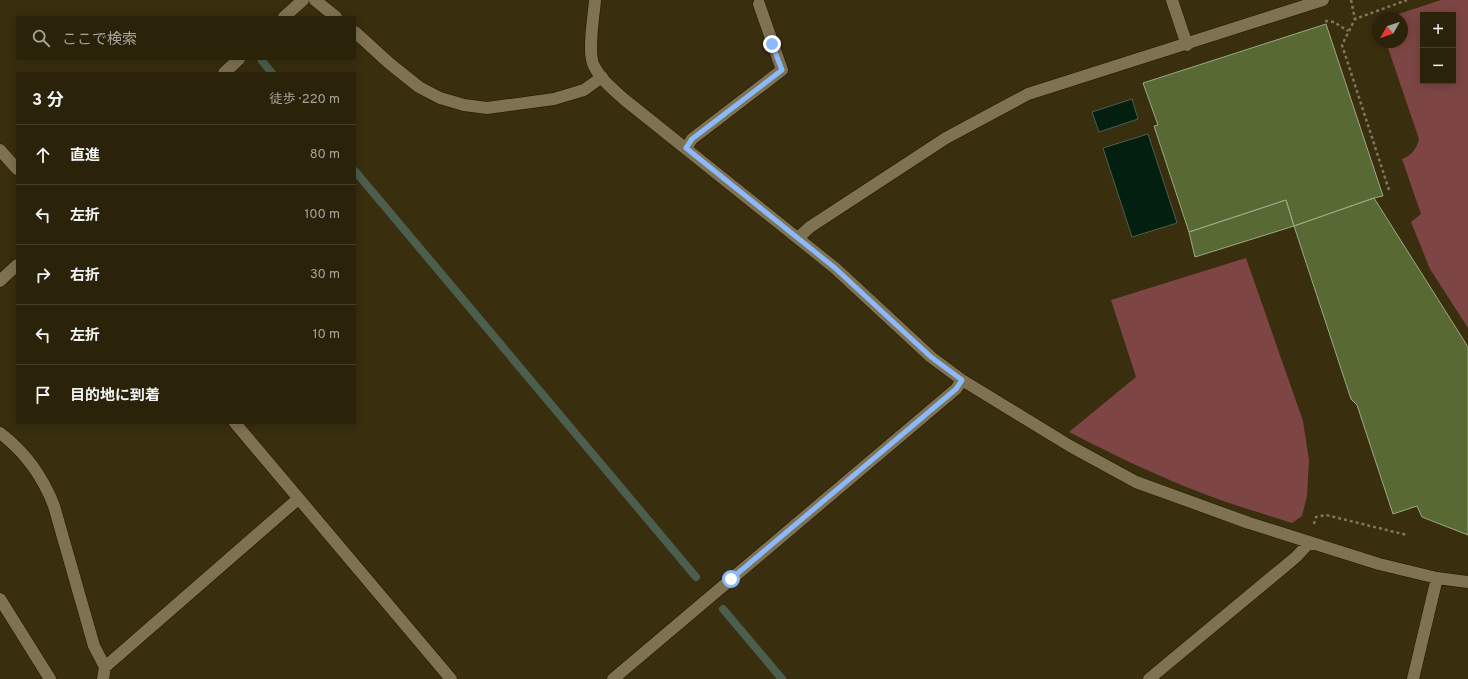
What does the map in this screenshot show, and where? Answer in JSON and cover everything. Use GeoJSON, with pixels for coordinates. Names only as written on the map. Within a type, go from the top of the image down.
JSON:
{"type":"FeatureCollection","features":[{"type":"Feature","properties":{"kind":"street"},"geometry":{"type":"LineString","coordinates":[[285,16],[303,0]]}},
{"type":"Feature","properties":{"kind":"street"},"geometry":{"type":"LineString","coordinates":[[315,0],[335,16]]}},
{"type":"Feature","properties":{"kind":"street"},"geometry":{"type":"LineString","coordinates":[[595,0],[591,54],[593,65],[602,78],[625,100],[798,238],[869,298],[931,357],[962,380],[1070,446],[1136,482],[1200,506],[1379,564],[1437,578],[1468,582]]}},
{"type":"Feature","properties":{"kind":"street"},"geometry":{"type":"LineString","coordinates":[[1172,0],[1187,45]]}},
{"type":"Feature","properties":{"kind":"street"},"geometry":{"type":"LineString","coordinates":[[798,238],[810,227],[946,138],[1028,94],[1187,45],[1323,0]]}},
{"type":"Feature","properties":{"kind":"street"},"geometry":{"type":"LineString","coordinates":[[686,148],[692,139],[782,70],[759,4]]}},
{"type":"Feature","properties":{"kind":"street"},"geometry":{"type":"LineString","coordinates":[[356,33],[389,63],[419,87],[440,98],[464,106],[487,108],[554,99],[584,90],[602,78]]}},
{"type":"Feature","properties":{"kind":"street"},"geometry":{"type":"LineString","coordinates":[[225,72],[238,60]]}},
{"type":"Feature","properties":{"kind":"street"},"geometry":{"type":"LineString","coordinates":[[0,150],[16,168]]}},
{"type":"Feature","properties":{"kind":"street"},"geometry":{"type":"LineString","coordinates":[[0,281],[16,266]]}},
{"type":"Feature","properties":{"kind":"street"},"geometry":{"type":"LineString","coordinates":[[613,679],[956,389],[962,380]]}},
{"type":"Feature","properties":{"kind":"street"},"geometry":{"type":"LineString","coordinates":[[236,424],[451,679]]}},
{"type":"Feature","properties":{"kind":"street"},"geometry":{"type":"LineString","coordinates":[[0,433],[7,438],[36,470],[46,487],[54,506],[94,646],[105,666],[103,679]]}},
{"type":"Feature","properties":{"kind":"street"},"geometry":{"type":"LineString","coordinates":[[105,666],[298,499]]}},
{"type":"Feature","properties":{"kind":"street"},"geometry":{"type":"LineString","coordinates":[[1149,679],[1296,557],[1310,542]]}},
{"type":"Feature","properties":{"kind":"street"},"geometry":{"type":"LineString","coordinates":[[1413,679],[1437,578]]}},
{"type":"Feature","properties":{"kind":"street"},"geometry":{"type":"LineString","coordinates":[[0,599],[50,679]]}},
{"type":"Feature","properties":{"kind":"path"},"geometry":{"type":"LineString","coordinates":[[1351,0],[1355,18],[1342,45],[1389,190]]}},
{"type":"Feature","properties":{"kind":"path"},"geometry":{"type":"LineString","coordinates":[[1355,18],[1407,0]]}},
{"type":"Feature","properties":{"kind":"path"},"geometry":{"type":"LineString","coordinates":[[1319,23],[1327,20],[1334,22],[1348,31]]}},
{"type":"Feature","properties":{"kind":"path"},"geometry":{"type":"LineString","coordinates":[[1310,542],[1316,517],[1326,515],[1407,535]]}},
{"type":"Feature","properties":{"kind":"shaded area"},"geometry":{"type":"Polygon","coordinates":[[[1441,0],[1468,0],[1468,328],[1430,269],[1411,222],[1421,214],[1402,159],[1413,152],[1419,139],[1388,48],[1408,48],[1408,12],[1404,12],[1441,0]]]}},
{"type":"Feature","properties":{"kind":"shaded area"},"geometry":{"type":"Polygon","coordinates":[[[1132,99],[1138,119],[1099,132],[1092,112],[1132,99]]]}},
{"type":"Feature","properties":{"kind":"shaded area"},"geometry":{"type":"Polygon","coordinates":[[[1148,134],[1177,223],[1132,237],[1103,148],[1148,134]]]}},
{"type":"Feature","properties":{"kind":"shaded area"},"geometry":{"type":"Polygon","coordinates":[[[1246,258],[1303,421],[1309,460],[1307,496],[1302,516],[1292,523],[1222,500],[1183,485],[1134,464],[1069,432],[1136,377],[1111,300],[1246,258]]]}},
{"type":"Feature","properties":{"kind":"building"},"geometry":{"type":"Polygon","coordinates":[[[1326,24],[1383,196],[1294,226],[1286,200],[1189,232],[1154,126],[1158,125],[1143,83],[1326,24]]]}},
{"type":"Feature","properties":{"kind":"building"},"geometry":{"type":"Polygon","coordinates":[[[1374,198],[1468,347],[1468,535],[1422,517],[1417,506],[1393,514],[1357,405],[1351,399],[1294,226],[1374,198]]]}},
{"type":"Feature","properties":{"kind":"building"},"geometry":{"type":"Polygon","coordinates":[[[1286,200],[1294,226],[1195,257],[1189,232],[1286,200]]]}},
{"type":"Feature","properties":{"kind":"waterway"},"geometry":{"type":"LineString","coordinates":[[262,61],[271,72]]}},
{"type":"Feature","properties":{"kind":"waterway"},"geometry":{"type":"LineString","coordinates":[[356,172],[696,577]]}},
{"type":"Feature","properties":{"kind":"waterway"},"geometry":{"type":"LineString","coordinates":[[723,609],[782,679]]}},
{"type":"Feature","properties":{"kind":"route"},"geometry":{"type":"LineString","coordinates":[[731,579],[956,389],[962,380],[931,357],[835,268],[686,148],[692,139],[782,70],[772,44]]}}]}
